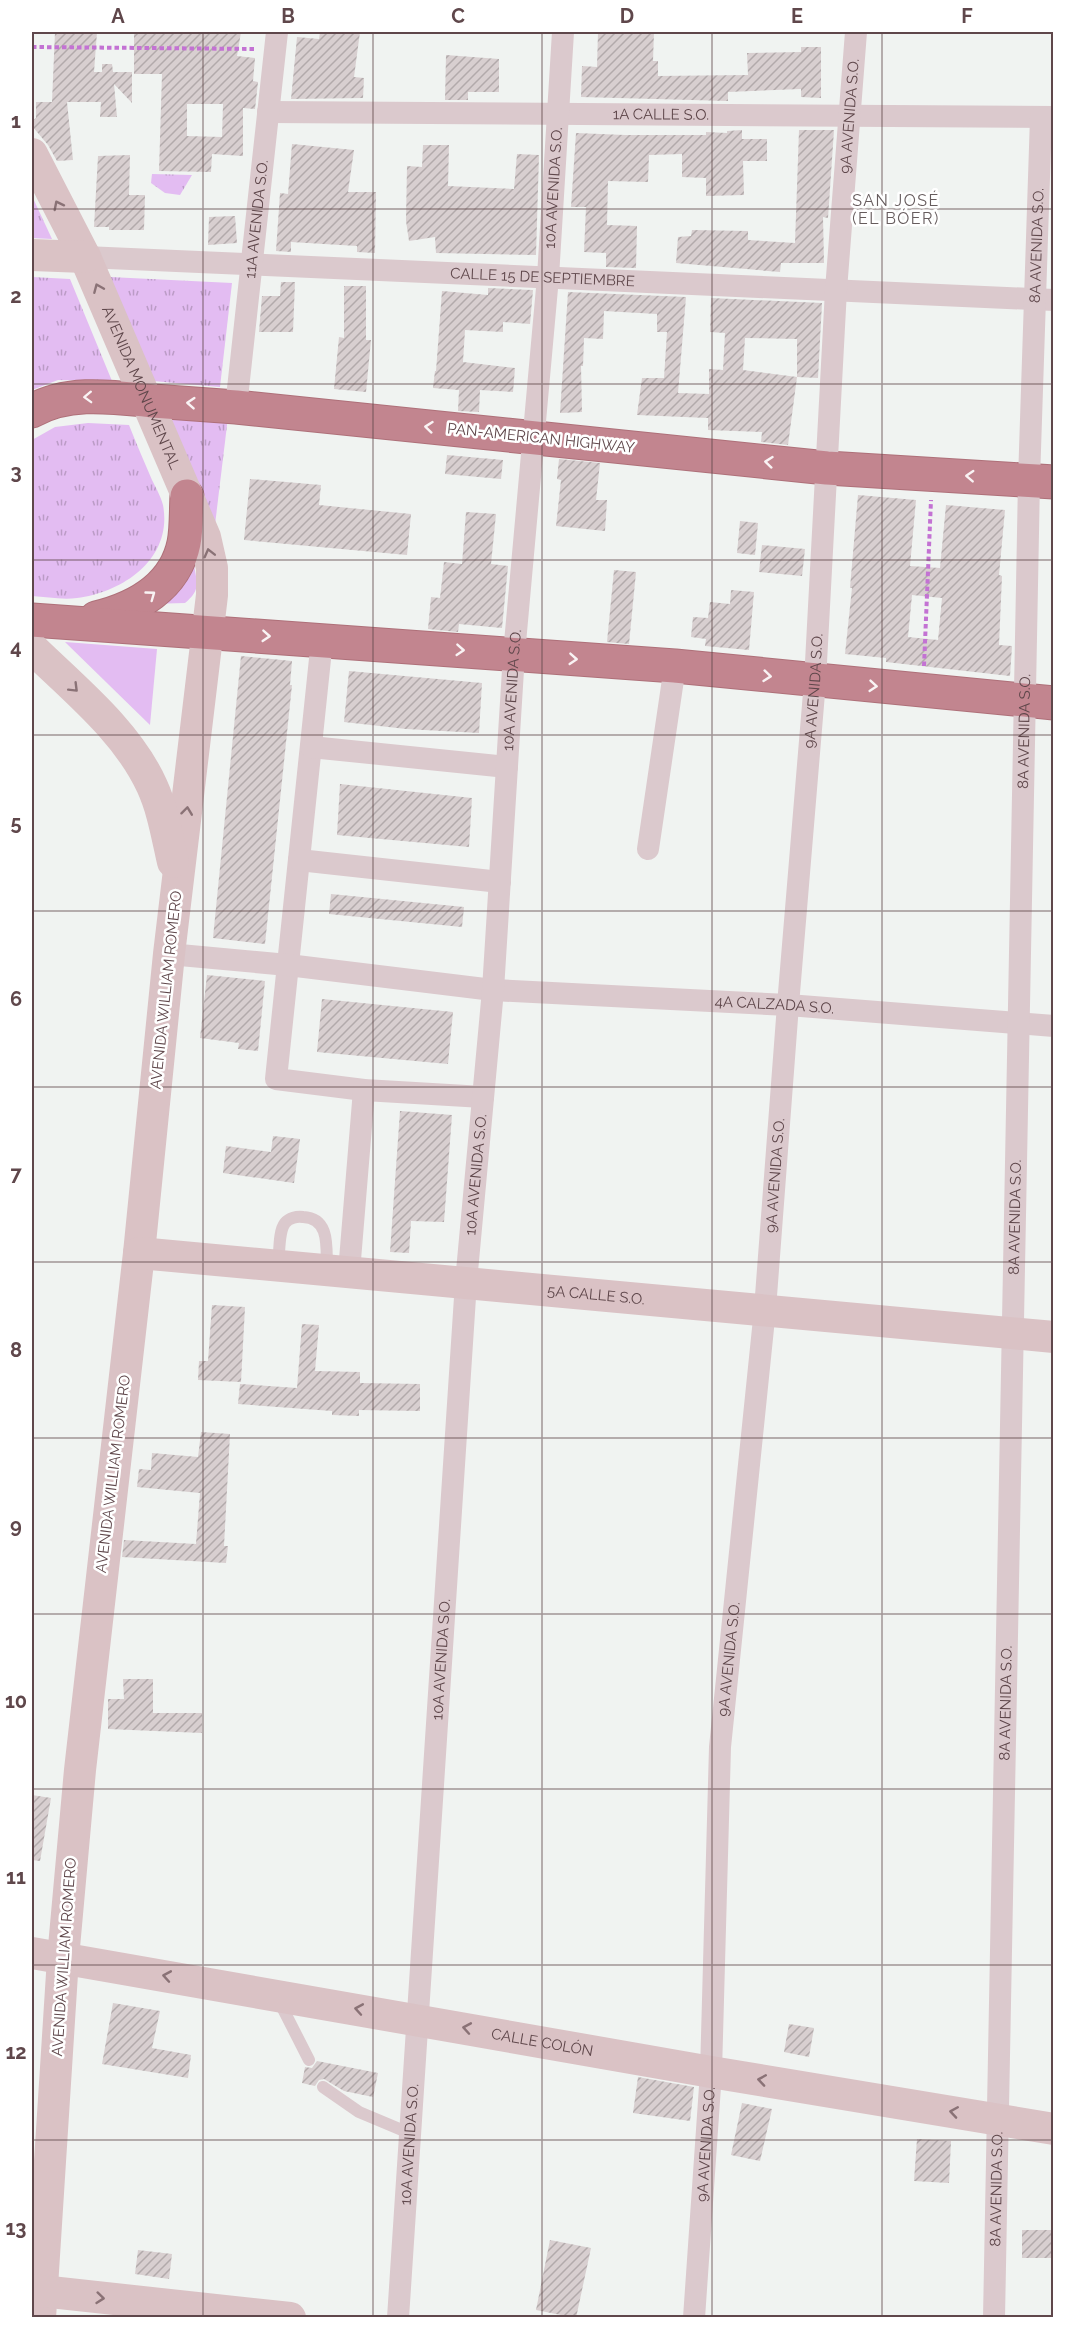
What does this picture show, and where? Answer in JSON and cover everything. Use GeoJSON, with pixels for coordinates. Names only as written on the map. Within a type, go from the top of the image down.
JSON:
{"type":"FeatureCollection","features":[{"type":"Feature","properties":{"kind":"highway","name":"PAN-AMERICAN HIGHWAY"},"geometry":{"type":"LineString","coordinates":[[32,411],[48,403],[73,398],[146,400],[236,407],[827,468],[1041,481]]}},
{"type":"Feature","properties":{"kind":"highway"},"geometry":{"type":"LineString","coordinates":[[77,622],[116,613],[135,605],[154,593],[165,582],[176,567],[184,543],[187,496]]}},
{"type":"Feature","properties":{"kind":"highway"},"geometry":{"type":"LineString","coordinates":[[32,620],[675,666],[1039,702]]}},
{"type":"Feature","properties":{"kind":"main road","name":"AVENIDA MONUMENTAL"},"geometry":{"type":"LineString","coordinates":[[32,154],[85,257],[205,537],[212,568],[207,631]]}},
{"type":"Feature","properties":{"kind":"main road","name":"CALLE 15 DE SEPTIEMBRE"},"geometry":{"type":"LineString","coordinates":[[32,255],[85,257]]}},
{"type":"Feature","properties":{"kind":"main road","name":"AVENIDA WILLIAM ROMERO"},"geometry":{"type":"LineString","coordinates":[[38,2299],[46,2156],[94,1640],[139,1253],[169,954],[207,631]]}},
{"type":"Feature","properties":{"kind":"main road"},"geometry":{"type":"LineString","coordinates":[[32,648],[107,722],[138,760],[152,786],[161,812],[173,862],[175,911]]}},
{"type":"Feature","properties":{"kind":"main road","name":"5A CALLE S.O."},"geometry":{"type":"LineString","coordinates":[[139,1253],[1053,1337]]}},
{"type":"Feature","properties":{"kind":"main road","name":"CALLE COLÓN"},"geometry":{"type":"LineString","coordinates":[[32,1953],[711,2072],[1053,2129]]}},
{"type":"Feature","properties":{"kind":"main road"},"geometry":{"type":"LineString","coordinates":[[38,2299],[290,2318]]}},
{"type":"Feature","properties":{"kind":"street","name":"10A AVENIDA S.O."},"geometry":{"type":"LineString","coordinates":[[398,2318],[466,1282],[493,990],[514,654],[548,277],[563,32]]}},
{"type":"Feature","properties":{"kind":"street","name":"9A AVENIDA S.O."},"geometry":{"type":"LineString","coordinates":[[694,2318],[711,2072],[720,1747],[765,1309],[815,681],[836,290],[856,32]]}},
{"type":"Feature","properties":{"kind":"street","name":"11A AVENIDA S.O."},"geometry":{"type":"LineString","coordinates":[[236,407],[276,40]]}},
{"type":"Feature","properties":{"kind":"street","name":"1A CALLE S.O."},"geometry":{"type":"LineString","coordinates":[[268,112],[1047,117]]}},
{"type":"Feature","properties":{"kind":"street","name":"8A AVENIDA S.O."},"geometry":{"type":"LineString","coordinates":[[994,2318],[1018,1024],[1039,702],[1047,117]]}},
{"type":"Feature","properties":{"kind":"street","name":"CALLE 15 DE SEPTIEMBRE"},"geometry":{"type":"LineString","coordinates":[[85,257],[1044,299]]}},
{"type":"Feature","properties":{"kind":"street"},"geometry":{"type":"LineString","coordinates":[[322,640],[276,1079],[364,1090],[483,1097]]}},
{"type":"Feature","properties":{"kind":"street"},"geometry":{"type":"LineString","coordinates":[[648,849],[675,666]]}},
{"type":"Feature","properties":{"kind":"street"},"geometry":{"type":"LineString","coordinates":[[311,747],[507,767]]}},
{"type":"Feature","properties":{"kind":"street"},"geometry":{"type":"LineString","coordinates":[[299,860],[500,882]]}},
{"type":"Feature","properties":{"kind":"street","name":"4A CALZADA S.O."},"geometry":{"type":"LineString","coordinates":[[169,954],[288,965],[493,990],[788,1005],[1053,1026]]}},
{"type":"Feature","properties":{"kind":"street"},"geometry":{"type":"LineString","coordinates":[[338,1271],[364,1090]]}},
{"type":"Feature","properties":{"kind":"lane"},"geometry":{"type":"LineString","coordinates":[[278,1266],[282,1230],[285,1223],[291,1218],[302,1216],[315,1219],[322,1225],[338,1271]]}},
{"type":"Feature","properties":{"kind":"lane"},"geometry":{"type":"LineString","coordinates":[[276,1995],[309,2060]]}},
{"type":"Feature","properties":{"kind":"lane"},"geometry":{"type":"LineString","coordinates":[[323,2087],[360,2112],[409,2133]]}},
{"type":"Feature","properties":{"kind":"path"},"geometry":{"type":"LineString","coordinates":[[32,47],[276,40]]}},
{"type":"Feature","properties":{"kind":"path"},"geometry":{"type":"LineString","coordinates":[[923,691],[932,474]]}},
{"type":"Feature","properties":{"kind":"green space"},"geometry":{"type":"Polygon","coordinates":[[[152,174],[192,175],[180,195],[165,193],[151,183],[152,174]]]}},
{"type":"Feature","properties":{"kind":"green space"},"geometry":{"type":"Polygon","coordinates":[[[32,196],[52,239],[32,238],[32,196]]]}},
{"type":"Feature","properties":{"kind":"green space"},"geometry":{"type":"Polygon","coordinates":[[[32,277],[70,279],[112,381],[58,380],[32,390],[32,277]]]}},
{"type":"Feature","properties":{"kind":"green space"},"geometry":{"type":"Polygon","coordinates":[[[110,277],[232,283],[220,387],[153,381],[110,277]]]}},
{"type":"Feature","properties":{"kind":"green space"},"geometry":{"type":"Polygon","coordinates":[[[167,413],[228,417],[214,533],[167,413]]]}},
{"type":"Feature","properties":{"kind":"green space"},"geometry":{"type":"Polygon","coordinates":[[[88,423],[129,425],[163,505],[164,524],[160,541],[153,556],[141,569],[128,580],[112,588],[72,599],[32,596],[32,440],[55,427],[88,423]]]}},
{"type":"Feature","properties":{"kind":"green space"},"geometry":{"type":"Polygon","coordinates":[[[194,565],[197,586],[194,594],[185,603],[148,604],[194,565]]]}},
{"type":"Feature","properties":{"kind":"green space"},"geometry":{"type":"Polygon","coordinates":[[[65,642],[157,649],[150,725],[65,642]]]}},
{"type":"Feature","properties":{"kind":"building"},"geometry":{"type":"Polygon","coordinates":[[[55,32],[97,32],[94,72],[102,72],[102,64],[112,64],[113,72],[132,72],[132,103],[114,84],[117,117],[100,117],[101,102],[67,102],[73,160],[57,161],[48,145],[32,126],[32,121],[36,118],[36,102],[52,102],[55,32]]]}},
{"type":"Feature","properties":{"kind":"building"},"geometry":{"type":"Polygon","coordinates":[[[134,32],[241,32],[237,56],[255,58],[253,81],[258,82],[255,109],[243,108],[243,156],[212,154],[211,172],[159,171],[162,74],[134,74],[134,32]],[[187,104],[187,136],[222,137],[223,104],[187,104]]]}},
{"type":"Feature","properties":{"kind":"building"},"geometry":{"type":"Polygon","coordinates":[[[320,32],[360,32],[354,77],[364,78],[363,98],[291,99],[297,37],[319,39],[320,32]]]}},
{"type":"Feature","properties":{"kind":"building"},"geometry":{"type":"Polygon","coordinates":[[[598,32],[654,32],[653,61],[658,61],[658,76],[748,75],[747,53],[801,52],[801,47],[821,47],[821,98],[801,97],[801,89],[728,92],[728,101],[581,97],[582,66],[597,67],[598,32]]]}},
{"type":"Feature","properties":{"kind":"building"},"geometry":{"type":"Polygon","coordinates":[[[446,55],[499,59],[499,92],[468,92],[468,100],[445,100],[446,55]]]}},
{"type":"Feature","properties":{"kind":"building"},"geometry":{"type":"Polygon","coordinates":[[[742,130],[742,139],[767,139],[767,161],[743,161],[744,195],[706,196],[706,178],[682,177],[682,154],[649,155],[648,182],[608,181],[607,225],[637,226],[636,268],[606,267],[606,253],[584,252],[586,207],[571,207],[576,133],[706,135],[706,132],[727,133],[727,131],[742,130]]]}},
{"type":"Feature","properties":{"kind":"building"},"geometry":{"type":"Polygon","coordinates":[[[799,130],[834,130],[828,218],[823,217],[824,263],[781,263],[780,272],[676,263],[678,237],[691,236],[692,230],[748,231],[748,240],[795,243],[799,130]]]}},
{"type":"Feature","properties":{"kind":"building"},"geometry":{"type":"Polygon","coordinates":[[[292,144],[354,150],[348,192],[376,192],[375,253],[357,252],[357,246],[291,242],[291,252],[276,251],[280,193],[288,194],[292,144]]]}},
{"type":"Feature","properties":{"kind":"building"},"geometry":{"type":"Polygon","coordinates":[[[423,145],[449,145],[448,186],[514,189],[517,154],[539,155],[536,255],[436,253],[435,237],[409,241],[406,221],[407,166],[422,167],[423,145]]]}},
{"type":"Feature","properties":{"kind":"building"},"geometry":{"type":"Polygon","coordinates":[[[130,155],[129,195],[145,195],[144,230],[109,230],[109,227],[94,227],[98,156],[130,155]]]}},
{"type":"Feature","properties":{"kind":"building"},"geometry":{"type":"Polygon","coordinates":[[[235,216],[237,243],[208,245],[209,217],[235,216]]]}},
{"type":"Feature","properties":{"kind":"building"},"geometry":{"type":"Polygon","coordinates":[[[281,282],[295,282],[293,332],[259,332],[262,296],[280,296],[281,282]]]}},
{"type":"Feature","properties":{"kind":"building"},"geometry":{"type":"Polygon","coordinates":[[[344,286],[366,286],[366,340],[371,340],[366,392],[334,389],[339,337],[344,338],[344,286]]]}},
{"type":"Feature","properties":{"kind":"building"},"geometry":{"type":"Polygon","coordinates":[[[488,288],[533,290],[530,324],[503,322],[503,332],[465,330],[463,362],[515,368],[513,392],[480,390],[479,412],[458,411],[459,390],[433,388],[442,291],[488,295],[488,288]]]}},
{"type":"Feature","properties":{"kind":"building"},"geometry":{"type":"Polygon","coordinates":[[[568,292],[686,297],[678,393],[709,394],[709,369],[723,370],[725,333],[710,332],[711,298],[822,303],[818,378],[797,377],[788,445],[761,442],[762,432],[708,430],[708,418],[637,415],[642,378],[664,378],[667,332],[657,332],[657,314],[604,311],[603,339],[584,338],[583,366],[581,366],[582,412],[560,413],[568,292]],[[745,338],[743,370],[797,377],[797,339],[745,338]]]}},
{"type":"Feature","properties":{"kind":"building"},"geometry":{"type":"Polygon","coordinates":[[[447,455],[503,460],[501,479],[445,474],[447,455]]]}},
{"type":"Feature","properties":{"kind":"building"},"geometry":{"type":"Polygon","coordinates":[[[559,459],[600,463],[596,500],[607,500],[605,531],[556,526],[561,480],[557,479],[559,459]]]}},
{"type":"Feature","properties":{"kind":"building"},"geometry":{"type":"Polygon","coordinates":[[[250,479],[321,485],[319,505],[411,514],[407,555],[244,540],[250,479]]]}},
{"type":"Feature","properties":{"kind":"building"},"geometry":{"type":"Polygon","coordinates":[[[858,495],[916,500],[910,566],[940,568],[946,505],[1005,510],[999,575],[1002,576],[999,645],[1012,646],[1010,676],[886,662],[886,658],[845,654],[852,588],[850,588],[858,495]],[[912,595],[908,637],[938,640],[942,598],[912,595]]]}},
{"type":"Feature","properties":{"kind":"building"},"geometry":{"type":"Polygon","coordinates":[[[466,512],[496,514],[491,564],[508,566],[502,628],[459,624],[458,632],[428,629],[431,597],[440,598],[444,562],[462,564],[466,512]]]}},
{"type":"Feature","properties":{"kind":"building"},"geometry":{"type":"Polygon","coordinates":[[[740,521],[758,523],[755,555],[737,553],[740,521]]]}},
{"type":"Feature","properties":{"kind":"building"},"geometry":{"type":"Polygon","coordinates":[[[762,545],[805,549],[802,576],[759,572],[762,545]]]}},
{"type":"Feature","properties":{"kind":"building"},"geometry":{"type":"Polygon","coordinates":[[[614,570],[636,572],[629,644],[607,642],[614,570]]]}},
{"type":"Feature","properties":{"kind":"building"},"geometry":{"type":"Polygon","coordinates":[[[731,590],[754,592],[749,650],[705,646],[706,639],[691,637],[693,617],[708,618],[710,602],[730,604],[731,590]]]}},
{"type":"Feature","properties":{"kind":"building"},"geometry":{"type":"Polygon","coordinates":[[[241,656],[292,661],[290,685],[292,685],[265,944],[213,938],[241,656]]]}},
{"type":"Feature","properties":{"kind":"building"},"geometry":{"type":"Polygon","coordinates":[[[349,671],[482,683],[479,733],[406,729],[344,722],[349,671]]]}},
{"type":"Feature","properties":{"kind":"building"},"geometry":{"type":"Polygon","coordinates":[[[340,784],[472,798],[469,847],[337,835],[340,784]]]}},
{"type":"Feature","properties":{"kind":"building"},"geometry":{"type":"Polygon","coordinates":[[[331,894],[464,907],[462,927],[329,914],[331,894]]]}},
{"type":"Feature","properties":{"kind":"building"},"geometry":{"type":"Polygon","coordinates":[[[207,975],[265,981],[258,1051],[238,1049],[239,1043],[200,1038],[207,975]]]}},
{"type":"Feature","properties":{"kind":"building"},"geometry":{"type":"Polygon","coordinates":[[[322,999],[453,1012],[448,1064],[317,1052],[322,999]]]}},
{"type":"Feature","properties":{"kind":"building"},"geometry":{"type":"Polygon","coordinates":[[[400,1111],[452,1115],[444,1222],[411,1221],[409,1253],[390,1252],[400,1111]]]}},
{"type":"Feature","properties":{"kind":"building"},"geometry":{"type":"Polygon","coordinates":[[[273,1136],[300,1139],[294,1183],[223,1173],[226,1146],[271,1152],[273,1136]]]}},
{"type":"Feature","properties":{"kind":"building"},"geometry":{"type":"Polygon","coordinates":[[[212,1305],[245,1307],[241,1382],[198,1380],[199,1361],[208,1361],[212,1305]]]}},
{"type":"Feature","properties":{"kind":"building"},"geometry":{"type":"Polygon","coordinates":[[[302,1324],[319,1325],[315,1371],[360,1372],[360,1383],[420,1384],[420,1411],[359,1410],[359,1416],[332,1415],[332,1411],[238,1404],[240,1384],[297,1388],[302,1324]]]}},
{"type":"Feature","properties":{"kind":"building"},"geometry":{"type":"Polygon","coordinates":[[[201,1432],[230,1434],[224,1546],[228,1546],[226,1563],[122,1557],[124,1540],[196,1544],[200,1493],[137,1487],[139,1469],[151,1470],[152,1453],[198,1457],[201,1432]]]}},
{"type":"Feature","properties":{"kind":"building"},"geometry":{"type":"Polygon","coordinates":[[[123,1679],[153,1679],[153,1713],[202,1713],[202,1733],[108,1729],[108,1699],[124,1699],[123,1679]]]}},
{"type":"Feature","properties":{"kind":"building"},"geometry":{"type":"Polygon","coordinates":[[[32,1795],[51,1798],[40,1861],[32,1860],[32,1795]]]}},
{"type":"Feature","properties":{"kind":"building"},"geometry":{"type":"Polygon","coordinates":[[[113,2003],[160,2011],[152,2048],[191,2055],[188,2078],[102,2064],[113,2003]]]}},
{"type":"Feature","properties":{"kind":"building"},"geometry":{"type":"Polygon","coordinates":[[[789,2024],[814,2028],[809,2057],[784,2052],[789,2024]]]}},
{"type":"Feature","properties":{"kind":"building"},"geometry":{"type":"Polygon","coordinates":[[[317,2061],[378,2073],[373,2097],[344,2091],[324,2079],[319,2080],[315,2086],[302,2083],[305,2067],[312,2068],[317,2061]]]}},
{"type":"Feature","properties":{"kind":"building"},"geometry":{"type":"Polygon","coordinates":[[[638,2077],[694,2087],[690,2121],[633,2113],[638,2077]]]}},
{"type":"Feature","properties":{"kind":"building"},"geometry":{"type":"Polygon","coordinates":[[[742,2103],[772,2109],[760,2161],[731,2155],[742,2103]]]}},
{"type":"Feature","properties":{"kind":"building"},"geometry":{"type":"Polygon","coordinates":[[[917,2139],[951,2141],[949,2183],[914,2181],[917,2139]]]}},
{"type":"Feature","properties":{"kind":"building"},"geometry":{"type":"Polygon","coordinates":[[[1022,2230],[1053,2230],[1053,2258],[1022,2258],[1022,2230]]]}},
{"type":"Feature","properties":{"kind":"building"},"geometry":{"type":"Polygon","coordinates":[[[550,2240],[591,2248],[576,2318],[536,2310],[550,2240]]]}},
{"type":"Feature","properties":{"kind":"building"},"geometry":{"type":"Polygon","coordinates":[[[138,2250],[172,2254],[169,2279],[135,2274],[138,2250]]]}},
{"type":"Feature","properties":{"kind":"district","name":"SAN JOSÉ (EL BÓER)"},"geometry":{"type":"Point","coordinates":[896,209]}}]}
